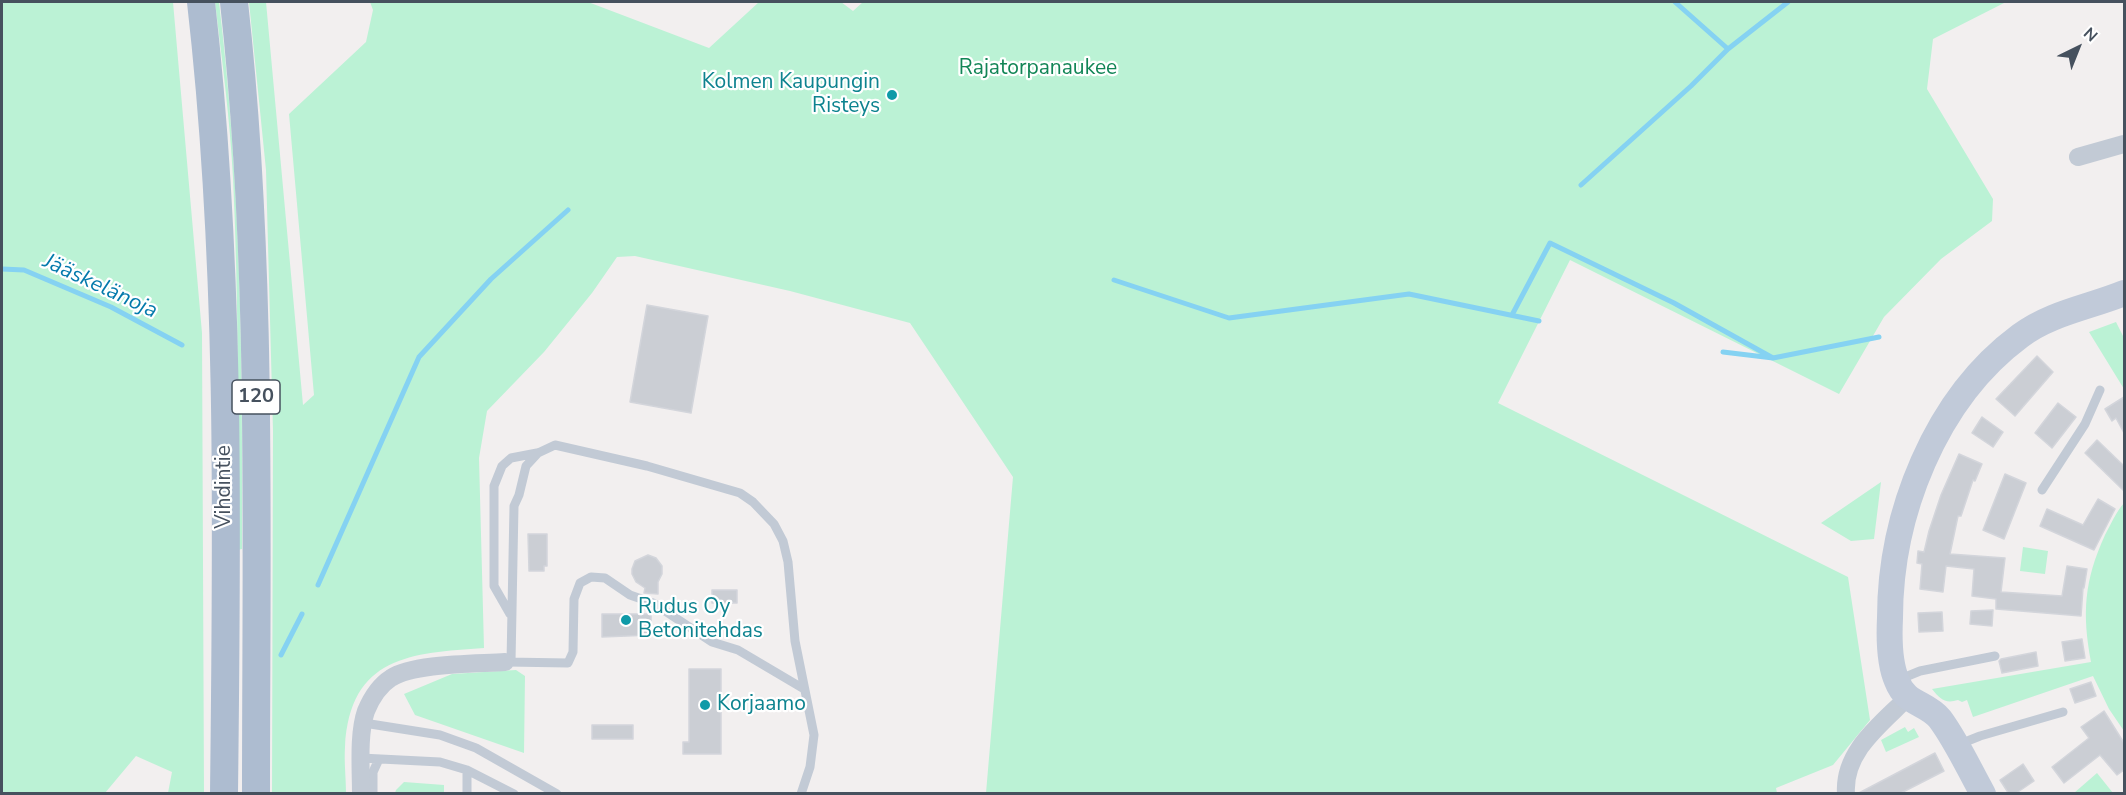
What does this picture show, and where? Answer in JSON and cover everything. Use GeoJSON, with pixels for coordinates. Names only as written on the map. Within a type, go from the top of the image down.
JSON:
{"type":"FeatureCollection","features":[{"type":"Feature","properties":{"kind":"main road","name":"Vihdintie"},"geometry":{"type":"LineString","coordinates":[[201,2],[218,179],[222,285],[225,465],[224,794]]}},
{"type":"Feature","properties":{"kind":"main road","name":"Vihdintie"},"geometry":{"type":"LineString","coordinates":[[234,2],[243,87],[254,284],[257,471],[256,794]]}},
{"type":"Feature","properties":{"kind":"street"},"geometry":{"type":"LineString","coordinates":[[2078,157],[2124,144]]}},
{"type":"Feature","properties":{"kind":"street"},"geometry":{"type":"LineString","coordinates":[[1983,794],[1938,717],[1902,689],[1890,632],[1890,592],[1894,555],[1908,502],[1921,468],[1939,432],[1957,403],[1983,370],[2019,336],[2032,327],[2124,293]]}},
{"type":"Feature","properties":{"kind":"street"},"geometry":{"type":"LineString","coordinates":[[361,794],[360,758],[366,711],[375,693],[392,677],[418,669],[508,662]]}},
{"type":"Feature","properties":{"kind":"street"},"geometry":{"type":"LineString","coordinates":[[1846,794],[1846,777],[1854,755],[1902,689]]}},
{"type":"Feature","properties":{"kind":"lane"},"geometry":{"type":"LineString","coordinates":[[2042,490],[2085,424],[2100,390]]}},
{"type":"Feature","properties":{"kind":"lane"},"geometry":{"type":"LineString","coordinates":[[511,616],[494,586],[494,486],[502,466],[511,458],[538,453],[555,445],[647,466],[740,493],[753,502],[774,524],[783,541],[788,562],[795,641],[814,735],[810,767],[801,794]]}},
{"type":"Feature","properties":{"kind":"lane"},"geometry":{"type":"LineString","coordinates":[[538,453],[526,466],[514,506],[508,662],[568,663],[573,652],[574,599],[580,583],[591,577],[605,578],[630,595],[652,603],[712,642],[738,650],[804,689]]}},
{"type":"Feature","properties":{"kind":"lane"},"geometry":{"type":"LineString","coordinates":[[1902,689],[1920,671],[1995,656]]}},
{"type":"Feature","properties":{"kind":"lane"},"geometry":{"type":"LineString","coordinates":[[1956,746],[1980,736],[2063,712]]}},
{"type":"Feature","properties":{"kind":"lane"},"geometry":{"type":"LineString","coordinates":[[364,723],[403,728],[449,738],[476,748],[557,794]]}},
{"type":"Feature","properties":{"kind":"lane"},"geometry":{"type":"LineString","coordinates":[[360,758],[440,762],[467,770],[509,792]]}},
{"type":"Feature","properties":{"kind":"lane"},"geometry":{"type":"LineString","coordinates":[[373,794],[373,772],[380,759]]}},
{"type":"Feature","properties":{"kind":"lane"},"geometry":{"type":"LineString","coordinates":[[466,794],[467,770]]}},
{"type":"Feature","properties":{"kind":"green space"},"geometry":{"type":"Polygon","coordinates":[[[2,2],[173,2],[202,333],[204,793],[168,793],[172,772],[136,756],[105,793],[2,793],[2,2]]]}},
{"type":"Feature","properties":{"kind":"green space"},"geometry":{"type":"Polygon","coordinates":[[[215,2],[219,2],[226,70],[239,275],[242,549],[237,550],[238,364],[235,225],[230,134],[215,2]]]}},
{"type":"Feature","properties":{"kind":"green space","name":"Rajatorpanaukee"},"geometry":{"type":"Polygon","coordinates":[[[249,2],[266,2],[303,405],[314,395],[289,114],[366,42],[373,10],[370,2],[588,2],[709,48],[759,2],[841,2],[853,11],[863,2],[2006,2],[1933,39],[1927,89],[1993,199],[1992,221],[1941,259],[1884,317],[1839,394],[1570,260],[1498,403],[1848,577],[1870,720],[1833,765],[1776,788],[1777,793],[986,793],[1013,477],[910,323],[790,291],[635,256],[617,257],[592,293],[544,352],[487,411],[479,458],[484,648],[432,653],[409,658],[389,665],[372,677],[359,694],[349,717],[345,747],[346,793],[272,793],[273,431],[266,170],[249,2]]]}},
{"type":"Feature","properties":{"kind":"green space"},"geometry":{"type":"Polygon","coordinates":[[[2116,322],[2124,338],[2124,389],[2089,332],[2116,322]]]}},
{"type":"Feature","properties":{"kind":"green space"},"geometry":{"type":"Polygon","coordinates":[[[1881,482],[1874,539],[1851,541],[1821,523],[1881,482]]]}},
{"type":"Feature","properties":{"kind":"green space"},"geometry":{"type":"Polygon","coordinates":[[[2124,503],[2124,731],[2109,709],[2093,676],[1973,717],[1967,700],[1946,701],[1938,696],[1932,689],[2091,662],[2086,628],[2089,582],[2105,535],[2124,503]]]}},
{"type":"Feature","properties":{"kind":"green space"},"geometry":{"type":"Polygon","coordinates":[[[2023,547],[2048,551],[2045,574],[2020,571],[2023,547]]]}},
{"type":"Feature","properties":{"kind":"green space"},"geometry":{"type":"Polygon","coordinates":[[[516,670],[525,676],[524,753],[415,715],[404,694],[452,674],[516,670]]]}},
{"type":"Feature","properties":{"kind":"green space"},"geometry":{"type":"Polygon","coordinates":[[[1905,727],[1908,732],[1914,728],[1919,737],[1886,752],[1881,740],[1905,727]]]}},
{"type":"Feature","properties":{"kind":"green space"},"geometry":{"type":"Polygon","coordinates":[[[2097,773],[2113,793],[2074,793],[2097,773]]]}},
{"type":"Feature","properties":{"kind":"green space"},"geometry":{"type":"Polygon","coordinates":[[[404,782],[444,785],[444,793],[395,793],[404,782]]]}},
{"type":"Feature","properties":{"kind":"building"},"geometry":{"type":"Polygon","coordinates":[[[647,305],[708,316],[691,413],[630,402],[647,305]]]}},
{"type":"Feature","properties":{"kind":"building"},"geometry":{"type":"Polygon","coordinates":[[[2037,356],[2053,372],[2015,416],[1996,399],[2037,356]]]}},
{"type":"Feature","properties":{"kind":"building"},"geometry":{"type":"Polygon","coordinates":[[[2124,397],[2124,433],[2116,418],[2112,421],[2105,409],[2124,397]]]}},
{"type":"Feature","properties":{"kind":"building"},"geometry":{"type":"Polygon","coordinates":[[[2058,403],[2076,417],[2052,448],[2035,433],[2058,403]]]}},
{"type":"Feature","properties":{"kind":"building"},"geometry":{"type":"Polygon","coordinates":[[[1982,417],[2003,432],[1993,447],[1972,433],[1982,417]]]}},
{"type":"Feature","properties":{"kind":"building"},"geometry":{"type":"Polygon","coordinates":[[[2097,440],[2124,466],[2124,491],[2085,453],[2097,440]]]}},
{"type":"Feature","properties":{"kind":"building"},"geometry":{"type":"Polygon","coordinates":[[[1959,454],[1982,464],[1975,481],[1973,480],[1961,516],[1958,516],[1950,554],[2005,558],[2001,592],[2062,596],[2067,566],[2087,569],[2081,616],[1996,609],[1996,599],[1972,596],[1974,569],[1946,566],[1943,592],[1920,589],[1922,564],[1917,563],[1918,551],[1924,552],[1941,495],[1959,454]]]}},
{"type":"Feature","properties":{"kind":"building"},"geometry":{"type":"Polygon","coordinates":[[[2005,474],[2026,483],[2004,539],[1983,530],[2005,474]]]}},
{"type":"Feature","properties":{"kind":"building"},"geometry":{"type":"Polygon","coordinates":[[[2098,499],[2115,509],[2094,550],[2040,526],[2047,509],[2083,525],[2098,499]]]}},
{"type":"Feature","properties":{"kind":"building"},"geometry":{"type":"Polygon","coordinates":[[[528,534],[547,534],[547,566],[544,566],[544,571],[529,571],[528,534]]]}},
{"type":"Feature","properties":{"kind":"building"},"geometry":{"type":"Polygon","coordinates":[[[648,555],[656,558],[662,566],[658,594],[644,593],[645,588],[636,582],[632,574],[635,561],[648,555]]]}},
{"type":"Feature","properties":{"kind":"building"},"geometry":{"type":"Polygon","coordinates":[[[712,590],[737,590],[737,603],[712,603],[712,590]]]}},
{"type":"Feature","properties":{"kind":"building"},"geometry":{"type":"Polygon","coordinates":[[[1993,610],[1992,626],[1970,624],[1971,611],[1993,610]]]}},
{"type":"Feature","properties":{"kind":"building"},"geometry":{"type":"Polygon","coordinates":[[[1942,612],[1943,631],[1919,632],[1918,613],[1942,612]]]}},
{"type":"Feature","properties":{"kind":"building","name":"Rudus Oy Betonitehdas"},"geometry":{"type":"Polygon","coordinates":[[[602,614],[651,614],[651,635],[602,637],[602,614]]]}},
{"type":"Feature","properties":{"kind":"building"},"geometry":{"type":"Polygon","coordinates":[[[2082,639],[2085,658],[2065,661],[2062,642],[2082,639]]]}},
{"type":"Feature","properties":{"kind":"building"},"geometry":{"type":"Polygon","coordinates":[[[2036,652],[2038,666],[2002,673],[1999,661],[2001,659],[2036,652]]]}},
{"type":"Feature","properties":{"kind":"building","name":"Korjaamo"},"geometry":{"type":"Polygon","coordinates":[[[689,669],[721,669],[721,754],[683,754],[683,742],[689,742],[689,669]]]}},
{"type":"Feature","properties":{"kind":"building"},"geometry":{"type":"Polygon","coordinates":[[[2091,682],[2096,696],[2075,703],[2070,689],[2091,682]]]}},
{"type":"Feature","properties":{"kind":"building"},"geometry":{"type":"Polygon","coordinates":[[[2104,711],[2124,743],[2124,770],[2117,775],[2100,755],[2064,783],[2052,767],[2089,738],[2081,727],[2104,711]]]}},
{"type":"Feature","properties":{"kind":"building"},"geometry":{"type":"Polygon","coordinates":[[[592,725],[633,725],[633,739],[592,739],[592,725]]]}},
{"type":"Feature","properties":{"kind":"building"},"geometry":{"type":"Polygon","coordinates":[[[1935,753],[1944,771],[1899,794],[1857,794],[1935,753]]]}},
{"type":"Feature","properties":{"kind":"building"},"geometry":{"type":"Polygon","coordinates":[[[2023,764],[2034,781],[2015,794],[2009,794],[2000,780],[2023,764]]]}},
{"type":"Feature","properties":{"kind":"waterway"},"geometry":{"type":"LineString","coordinates":[[1675,2],[1728,49],[1788,2]]}},
{"type":"Feature","properties":{"kind":"waterway"},"geometry":{"type":"LineString","coordinates":[[1581,185],[1691,86],[1728,49]]}},
{"type":"Feature","properties":{"kind":"waterway"},"geometry":{"type":"LineString","coordinates":[[318,585],[419,357],[491,279],[568,210]]}},
{"type":"Feature","properties":{"kind":"waterway"},"geometry":{"type":"LineString","coordinates":[[1512,315],[1550,243],[1674,303],[1773,358]]}},
{"type":"Feature","properties":{"kind":"waterway","name":"Jääskelänoja"},"geometry":{"type":"LineString","coordinates":[[2,269],[24,270],[111,307],[182,345]]}},
{"type":"Feature","properties":{"kind":"waterway"},"geometry":{"type":"LineString","coordinates":[[1114,280],[1229,318],[1409,294],[1539,321]]}},
{"type":"Feature","properties":{"kind":"waterway"},"geometry":{"type":"LineString","coordinates":[[1723,352],[1773,358],[1879,337]]}},
{"type":"Feature","properties":{"kind":"waterway"},"geometry":{"type":"LineString","coordinates":[[281,655],[302,614]]}},
{"type":"Feature","properties":{"kind":"place","name":"Kolmen Kaupungin Risteys"},"geometry":{"type":"Point","coordinates":[892,95]}},
{"type":"Feature","properties":{"kind":"place","name":"Rudus Oy Betonitehdas"},"geometry":{"type":"Point","coordinates":[626,620]}},
{"type":"Feature","properties":{"kind":"place","name":"Korjaamo"},"geometry":{"type":"Point","coordinates":[705,705]}}]}
